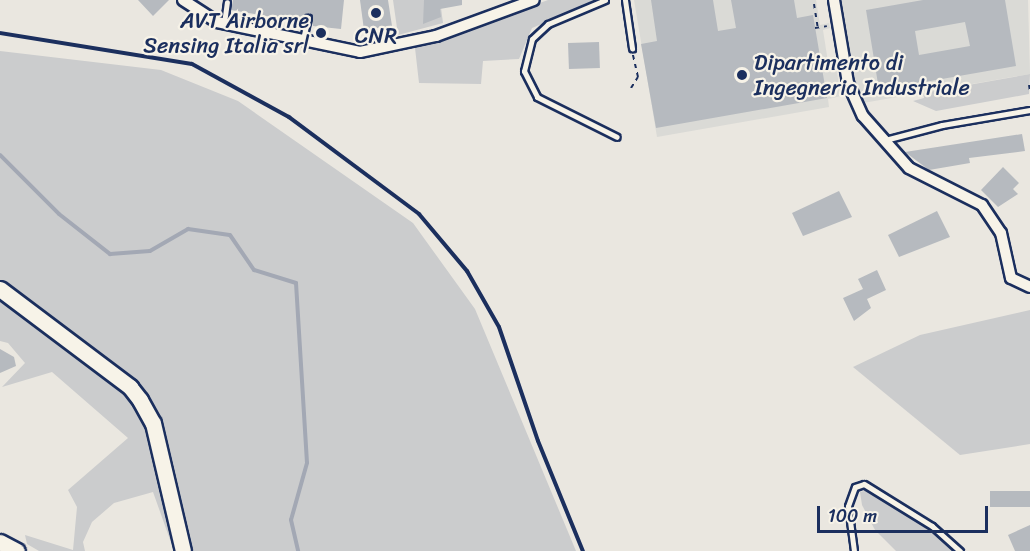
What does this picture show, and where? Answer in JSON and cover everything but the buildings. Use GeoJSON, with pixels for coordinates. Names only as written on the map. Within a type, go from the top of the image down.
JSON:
{"type":"FeatureCollection","features":[{"type":"Feature","properties":{"kind":"main road"},"geometry":{"type":"LineString","coordinates":[[0,289],[130,387],[140,400],[153,423],[183,551]]}},
{"type":"Feature","properties":{"kind":"main road"},"geometry":{"type":"LineString","coordinates":[[0,542],[17,551]]}},
{"type":"Feature","properties":{"kind":"street"},"geometry":{"type":"LineString","coordinates":[[183,0],[200,14],[224,23],[351,51],[393,47],[436,36],[534,0]]}},
{"type":"Feature","properties":{"kind":"street"},"geometry":{"type":"LineString","coordinates":[[834,0],[850,92],[881,141],[920,175],[982,206],[1001,232],[1011,278],[1030,287]]}},
{"type":"Feature","properties":{"kind":"lane"},"geometry":{"type":"LineString","coordinates":[[605,0],[540,31],[531,39],[524,71],[537,98],[617,137]]}},
{"type":"Feature","properties":{"kind":"lane"},"geometry":{"type":"LineString","coordinates":[[625,0],[632,48]]}},
{"type":"Feature","properties":{"kind":"lane"},"geometry":{"type":"LineString","coordinates":[[224,23],[227,2]]}},
{"type":"Feature","properties":{"kind":"lane"},"geometry":{"type":"LineString","coordinates":[[303,39],[308,18]]}},
{"type":"Feature","properties":{"kind":"lane"},"geometry":{"type":"LineString","coordinates":[[881,141],[942,124],[1030,111]]}},
{"type":"Feature","properties":{"kind":"lane"},"geometry":{"type":"LineString","coordinates":[[854,551],[848,506],[855,487],[864,484],[932,526],[960,551]]}},
{"type":"Feature","properties":{"kind":"path"},"geometry":{"type":"LineString","coordinates":[[814,4],[817,28],[823,27]]}},
{"type":"Feature","properties":{"kind":"path"},"geometry":{"type":"LineString","coordinates":[[632,48],[638,77],[632,88]]}},
{"type":"Feature","properties":{"kind":"path"},"geometry":{"type":"LineString","coordinates":[[1029,85],[1030,91]]}},
{"type":"Feature","properties":{"kind":"shaded area"},"geometry":{"type":"Polygon","coordinates":[[[393,0],[440,0],[443,23],[398,35],[393,0]]]}},
{"type":"Feature","properties":{"kind":"shaded area"},"geometry":{"type":"Polygon","coordinates":[[[548,0],[599,0],[532,28],[519,59],[483,61],[481,84],[419,83],[415,48],[548,0]]]}},
{"type":"Feature","properties":{"kind":"shaded area","name":"Dipartimento di Ingegneria Industriale"},"geometry":{"type":"Polygon","coordinates":[[[634,0],[816,0],[820,25],[829,23],[830,28],[823,30],[828,62],[835,61],[841,96],[828,99],[829,107],[657,137],[634,0]]]}},
{"type":"Feature","properties":{"kind":"shaded area"},"geometry":{"type":"Polygon","coordinates":[[[841,0],[1028,0],[1030,74],[863,103],[856,89],[853,70],[857,69],[856,60],[851,60],[841,0]]]}},
{"type":"Feature","properties":{"kind":"shaded area"},"geometry":{"type":"Polygon","coordinates":[[[0,51],[161,70],[238,101],[413,223],[475,309],[576,551],[174,551],[153,492],[114,503],[92,522],[83,542],[85,551],[39,551],[27,544],[25,535],[73,550],[77,507],[68,490],[128,438],[52,372],[2,387],[25,363],[8,343],[0,341],[0,51]]]}},
{"type":"Feature","properties":{"kind":"shaded area"},"geometry":{"type":"Polygon","coordinates":[[[1030,74],[1029,94],[936,111],[913,101],[924,98],[923,93],[1030,74]]]}},
{"type":"Feature","properties":{"kind":"shaded area"},"geometry":{"type":"Polygon","coordinates":[[[1030,310],[1030,444],[960,455],[853,367],[920,335],[1030,310]]]}},
{"type":"Feature","properties":{"kind":"shaded area"},"geometry":{"type":"Polygon","coordinates":[[[868,490],[929,527],[957,551],[896,551],[875,530],[862,505],[860,492],[868,490]]]}},
{"type":"Feature","properties":{"kind":"waterway"},"geometry":{"type":"LineString","coordinates":[[0,155],[59,214],[110,254],[150,251],[188,229],[230,235],[254,270],[296,283],[307,463],[291,520],[298,551]]}},
{"type":"Feature","properties":{"kind":"railway"},"geometry":{"type":"LineString","coordinates":[[0,33],[192,64],[289,117],[419,214],[467,271],[499,327],[538,441],[583,551]]}},
{"type":"Feature","properties":{"kind":"place","name":"CNR"},"geometry":{"type":"Point","coordinates":[376,13]}},
{"type":"Feature","properties":{"kind":"place","name":"AVT Airborne Sensing Italia srl"},"geometry":{"type":"Point","coordinates":[321,33]}},
{"type":"Feature","properties":{"kind":"place","name":"Dipartimento di Ingegneria Industriale"},"geometry":{"type":"Point","coordinates":[742,75]}}]}
